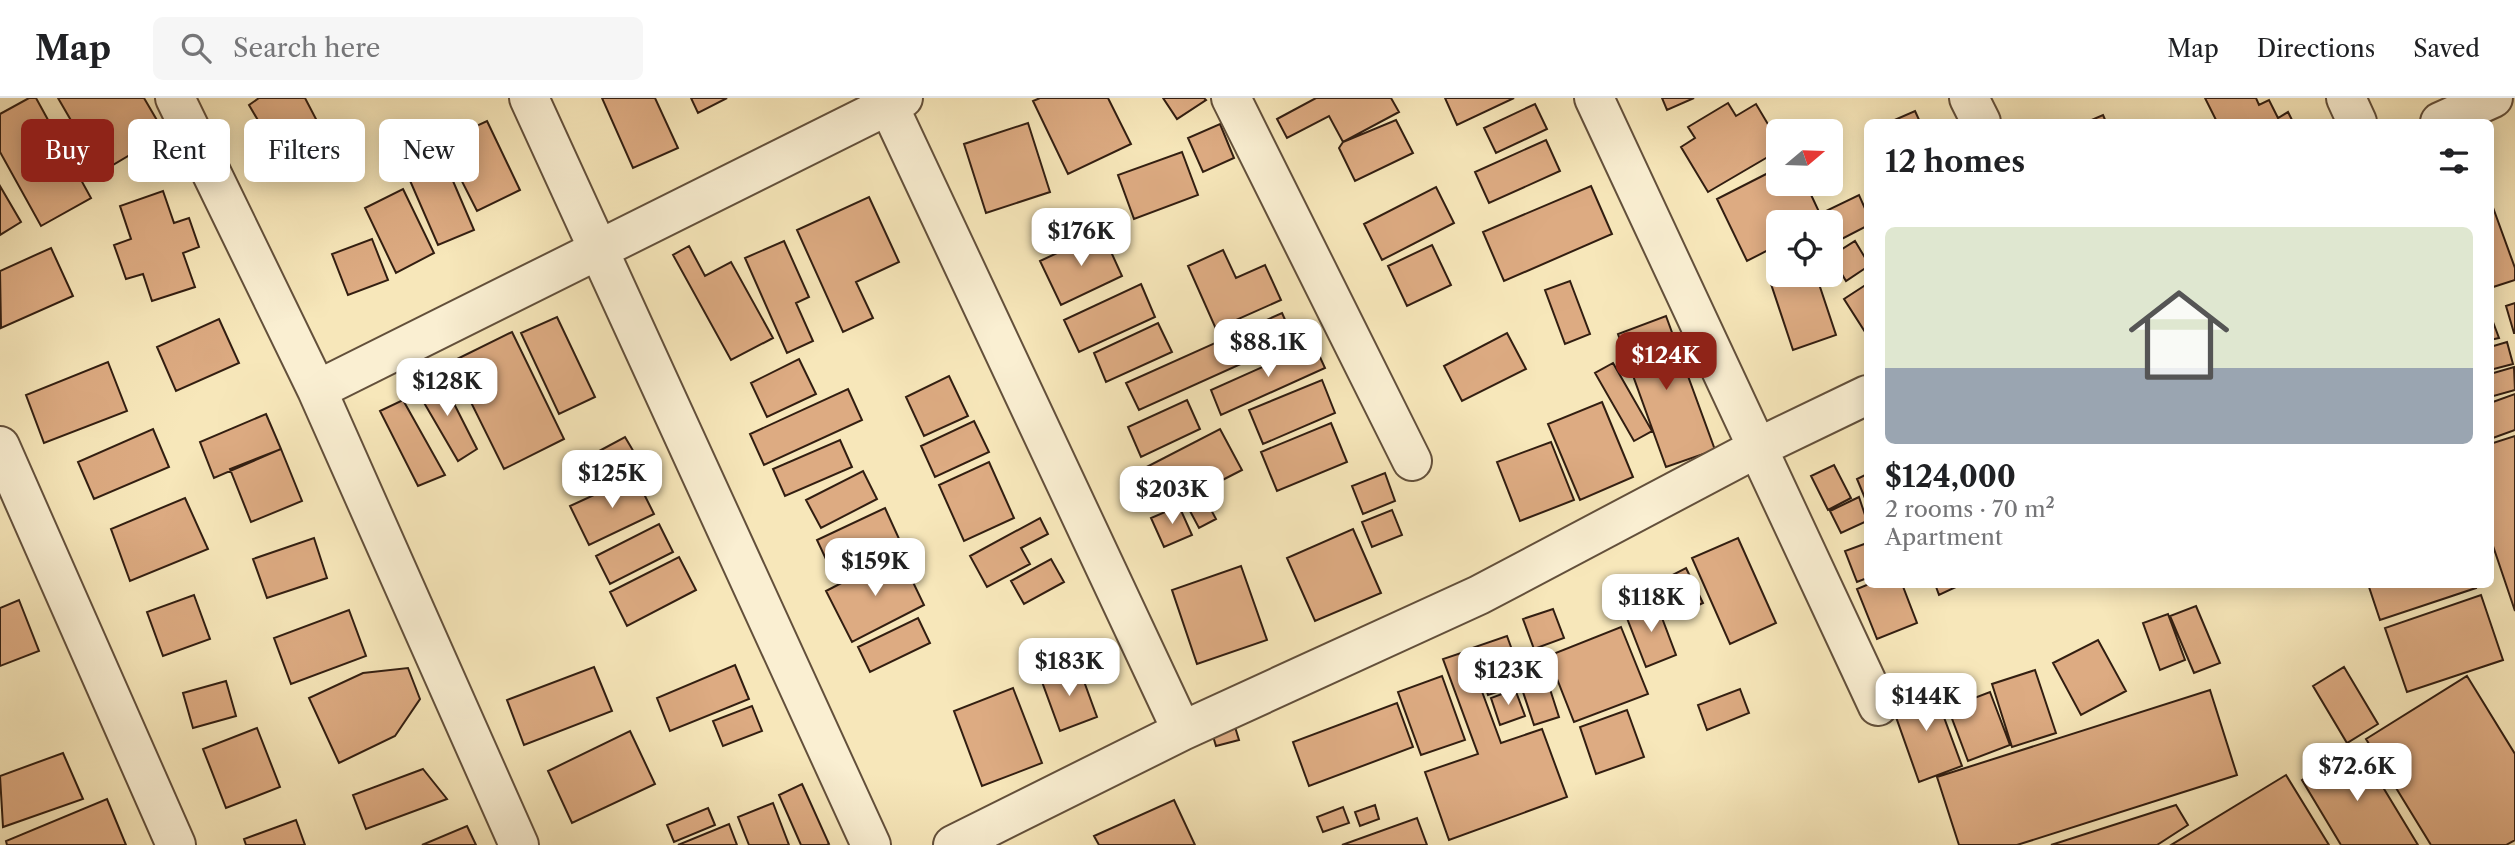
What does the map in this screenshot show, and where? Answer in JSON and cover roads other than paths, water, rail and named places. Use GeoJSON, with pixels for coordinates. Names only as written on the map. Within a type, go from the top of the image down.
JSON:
{"type":"FeatureCollection","features":[{"type":"Feature","properties":{"kind":"street"},"geometry":{"type":"LineString","coordinates":[[175,98],[317,390],[519,845]]}},
{"type":"Feature","properties":{"kind":"street"},"geometry":{"type":"LineString","coordinates":[[529,98],[870,845]]}},
{"type":"Feature","properties":{"kind":"street"},"geometry":{"type":"LineString","coordinates":[[1231,98],[1412,461]]}},
{"type":"Feature","properties":{"kind":"street"},"geometry":{"type":"LineString","coordinates":[[1594,98],[1878,706]]}},
{"type":"Feature","properties":{"kind":"street"},"geometry":{"type":"LineString","coordinates":[[1969,98],[1980,119]]}},
{"type":"Feature","properties":{"kind":"street"},"geometry":{"type":"LineString","coordinates":[[2346,98],[2356,119]]}},
{"type":"Feature","properties":{"kind":"street"},"geometry":{"type":"LineString","coordinates":[[2447,119],[2493,98]]}},
{"type":"Feature","properties":{"kind":"street"},"geometry":{"type":"LineString","coordinates":[[317,390],[892,100],[1182,730]]}},
{"type":"Feature","properties":{"kind":"street"},"geometry":{"type":"LineString","coordinates":[[953,845],[1182,730],[1479,595],[1759,447],[1864,396]]}},
{"type":"Feature","properties":{"kind":"street"},"geometry":{"type":"LineString","coordinates":[[0,446],[176,845]]}}]}
